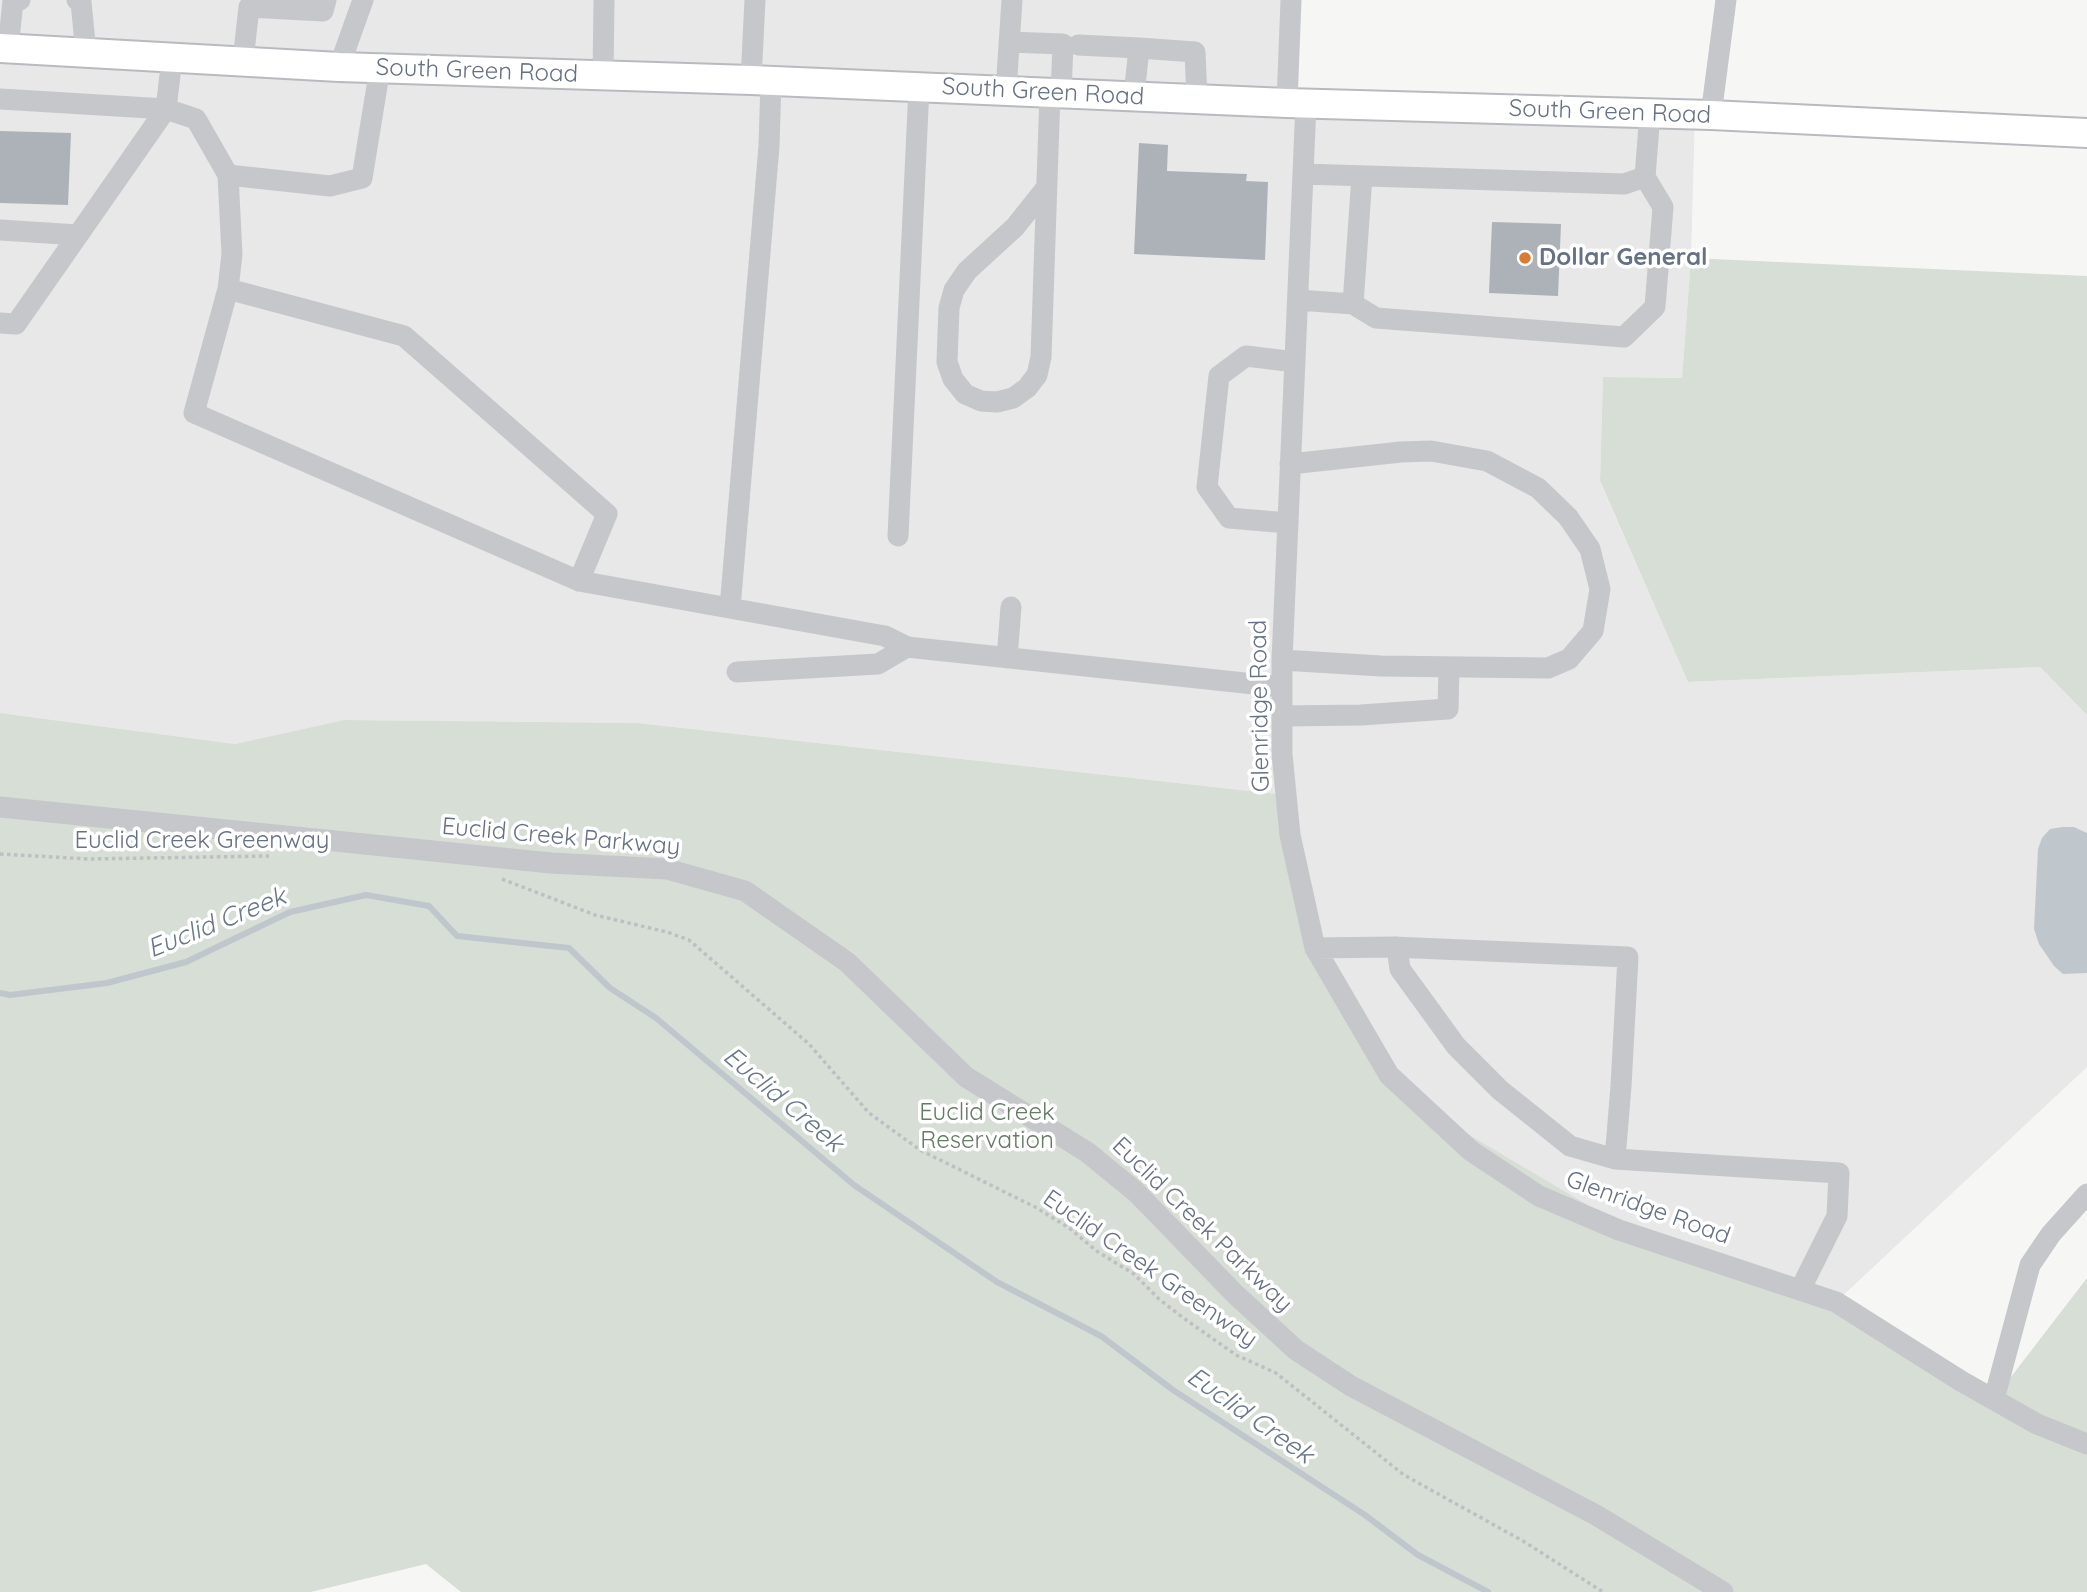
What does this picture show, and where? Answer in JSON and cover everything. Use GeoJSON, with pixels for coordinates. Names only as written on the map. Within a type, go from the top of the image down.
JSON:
{"type":"FeatureCollection","features":[{"type":"Feature","properties":{"kind":"main road","name":"South Green Road"},"geometry":{"type":"LineString","coordinates":[[4,49],[339,67],[761,80],[1296,103],[1711,114],[2087,133]]}},
{"type":"Feature","properties":{"kind":"street"},"geometry":{"type":"LineString","coordinates":[[4,49],[13,1],[20,0]]}},
{"type":"Feature","properties":{"kind":"street"},"geometry":{"type":"LineString","coordinates":[[77,0],[81,2],[86,53]]}},
{"type":"Feature","properties":{"kind":"street"},"geometry":{"type":"LineString","coordinates":[[243,61],[249,4],[323,11],[326,0]]}},
{"type":"Feature","properties":{"kind":"street"},"geometry":{"type":"LineString","coordinates":[[339,67],[363,0]]}},
{"type":"Feature","properties":{"kind":"street"},"geometry":{"type":"LineString","coordinates":[[603,75],[604,0]]}},
{"type":"Feature","properties":{"kind":"street"},"geometry":{"type":"LineString","coordinates":[[730,608],[768,160],[755,0]]}},
{"type":"Feature","properties":{"kind":"street"},"geometry":{"type":"LineString","coordinates":[[1006,91],[1012,0]]}},
{"type":"Feature","properties":{"kind":"street","name":"Glenridge Road"},"geometry":{"type":"LineString","coordinates":[[1291,0],[1303,174],[1282,660],[1282,754],[1290,835],[1315,948],[1389,1075],[1471,1151],[1539,1196],[1619,1230],[1836,1301],[2037,1424],[2087,1444]]}},
{"type":"Feature","properties":{"kind":"street"},"geometry":{"type":"LineString","coordinates":[[1711,114],[1726,0]]}},
{"type":"Feature","properties":{"kind":"street"},"geometry":{"type":"LineString","coordinates":[[1009,42],[1063,44],[1055,93],[1046,188],[1041,357],[1037,374],[1027,388],[1013,398],[996,402],[981,401],[965,394],[953,379],[947,362],[949,308],[954,290],[967,271],[1015,227],[1046,188]]}},
{"type":"Feature","properties":{"kind":"street"},"geometry":{"type":"LineString","coordinates":[[1078,45],[1195,52],[1197,99]]}},
{"type":"Feature","properties":{"kind":"street"},"geometry":{"type":"LineString","coordinates":[[1133,96],[1139,48]]}},
{"type":"Feature","properties":{"kind":"street"},"geometry":{"type":"LineString","coordinates":[[0,323],[16,324],[166,109],[172,58]]}},
{"type":"Feature","properties":{"kind":"street"},"geometry":{"type":"LineString","coordinates":[[228,175],[330,186],[362,178],[380,68]]}},
{"type":"Feature","properties":{"kind":"street"},"geometry":{"type":"LineString","coordinates":[[898,536],[919,87]]}},
{"type":"Feature","properties":{"kind":"street"},"geometry":{"type":"LineString","coordinates":[[0,99],[166,109],[196,119],[228,175],[232,254],[229,289],[194,413],[579,581],[885,636],[907,647],[1282,687]]}},
{"type":"Feature","properties":{"kind":"street"},"geometry":{"type":"LineString","coordinates":[[1297,300],[1353,304],[1376,318],[1623,337],[1655,307],[1663,207],[1645,177],[1650,113]]}},
{"type":"Feature","properties":{"kind":"street"},"geometry":{"type":"LineString","coordinates":[[1303,174],[1624,184],[1645,177]]}},
{"type":"Feature","properties":{"kind":"street"},"geometry":{"type":"LineString","coordinates":[[1353,304],[1362,176]]}},
{"type":"Feature","properties":{"kind":"street"},"geometry":{"type":"LineString","coordinates":[[0,230],[78,235]]}},
{"type":"Feature","properties":{"kind":"street"},"geometry":{"type":"LineString","coordinates":[[229,289],[404,336],[607,514],[579,581]]}},
{"type":"Feature","properties":{"kind":"street"},"geometry":{"type":"LineString","coordinates":[[1288,523],[1229,518],[1207,487],[1219,376],[1246,356],[1294,362]]}},
{"type":"Feature","properties":{"kind":"street"},"geometry":{"type":"LineString","coordinates":[[1282,660],[1449,668],[1548,668],[1569,660],[1593,631],[1600,589],[1590,549],[1568,517],[1538,488],[1487,461],[1431,451],[1290,464]]}},
{"type":"Feature","properties":{"kind":"street"},"geometry":{"type":"LineString","coordinates":[[1007,658],[1012,607]]}},
{"type":"Feature","properties":{"kind":"street"},"geometry":{"type":"LineString","coordinates":[[737,671],[878,664],[907,647]]}},
{"type":"Feature","properties":{"kind":"street"},"geometry":{"type":"LineString","coordinates":[[1282,716],[1361,715],[1448,709],[1449,668]]}},
{"type":"Feature","properties":{"kind":"street","name":"Euclid Creek Parkway"},"geometry":{"type":"LineString","coordinates":[[0,807],[551,863],[667,869],[745,891],[847,962],[966,1077],[1087,1152],[1136,1192],[1235,1294],[1296,1350],[1351,1386],[1596,1515],[1723,1592]]}},
{"type":"Feature","properties":{"kind":"street"},"geometry":{"type":"LineString","coordinates":[[1397,947],[1400,969],[1456,1046],[1500,1090],[1570,1146],[1615,1159],[1839,1173],[1837,1216],[1801,1288]]}},
{"type":"Feature","properties":{"kind":"street"},"geometry":{"type":"LineString","coordinates":[[1315,948],[1397,947],[1628,957],[1615,1159]]}},
{"type":"Feature","properties":{"kind":"street"},"geometry":{"type":"LineString","coordinates":[[1994,1399],[2030,1265],[2051,1234],[2087,1194]]}},
{"type":"Feature","properties":{"kind":"path","name":"Euclid Creek Greenway"},"geometry":{"type":"LineString","coordinates":[[0,854],[89,859],[277,856]]}},
{"type":"Feature","properties":{"kind":"path","name":"Euclid Creek Greenway"},"geometry":{"type":"LineString","coordinates":[[491,874],[537,895],[595,915],[689,940],[809,1044],[869,1113],[920,1150],[1037,1208],[1069,1227],[1098,1252],[1134,1274],[1166,1305],[1236,1355],[1276,1373],[1404,1475],[1523,1541],[1603,1592]]}},
{"type":"Feature","properties":{"kind":"shaded area"},"geometry":{"type":"Polygon","coordinates":[[[0,0],[1291,0],[1287,102],[1695,114],[1691,258],[1682,378],[1603,377],[1600,482],[1688,682],[2040,667],[2087,715],[2087,1067],[1836,1302],[1539,1196],[1389,1075],[1315,948],[1286,795],[638,723],[344,720],[235,744],[0,713],[0,0]]]}},
{"type":"Feature","properties":{"kind":"shaded area"},"geometry":{"type":"Polygon","coordinates":[[[2074,827],[2087,833],[2087,973],[2063,974],[2039,944],[2034,929],[2038,849],[2042,838],[2050,829],[2074,827]]]}},
{"type":"Feature","properties":{"kind":"green space"},"geometry":{"type":"Polygon","coordinates":[[[1691,258],[2087,276],[2087,715],[2040,667],[1688,682],[1600,481],[1603,377],[1682,378],[1691,258]]]}},
{"type":"Feature","properties":{"kind":"green space","name":"Euclid Creek Reservation"},"geometry":{"type":"Polygon","coordinates":[[[0,713],[235,744],[344,720],[638,723],[1286,795],[1315,948],[1389,1075],[1427,1110],[1640,1236],[1801,1288],[1994,1399],[2087,1278],[2087,1592],[461,1592],[426,1564],[311,1592],[0,1592],[0,713]]]}},
{"type":"Feature","properties":{"kind":"building"},"geometry":{"type":"Polygon","coordinates":[[[0,131],[71,133],[68,205],[0,203],[0,131]]]}},
{"type":"Feature","properties":{"kind":"building"},"geometry":{"type":"Polygon","coordinates":[[[1139,143],[1168,145],[1167,171],[1247,174],[1246,181],[1268,182],[1265,260],[1134,254],[1139,143]]]}},
{"type":"Feature","properties":{"kind":"building","name":"Dollar General"},"geometry":{"type":"Polygon","coordinates":[[[1492,222],[1561,224],[1558,296],[1489,293],[1492,222]]]}},
{"type":"Feature","properties":{"kind":"waterway","name":"Euclid Creek"},"geometry":{"type":"LineString","coordinates":[[0,993],[10,995],[107,983],[186,962],[290,912],[366,895],[429,906],[457,936],[569,948],[610,988],[656,1018],[854,1185],[997,1282],[1101,1336],[1173,1390],[1365,1515],[1418,1555],[1488,1592]]}},
{"type":"Feature","properties":{"kind":"place","name":"Dollar General"},"geometry":{"type":"Point","coordinates":[1525,258]}}]}
